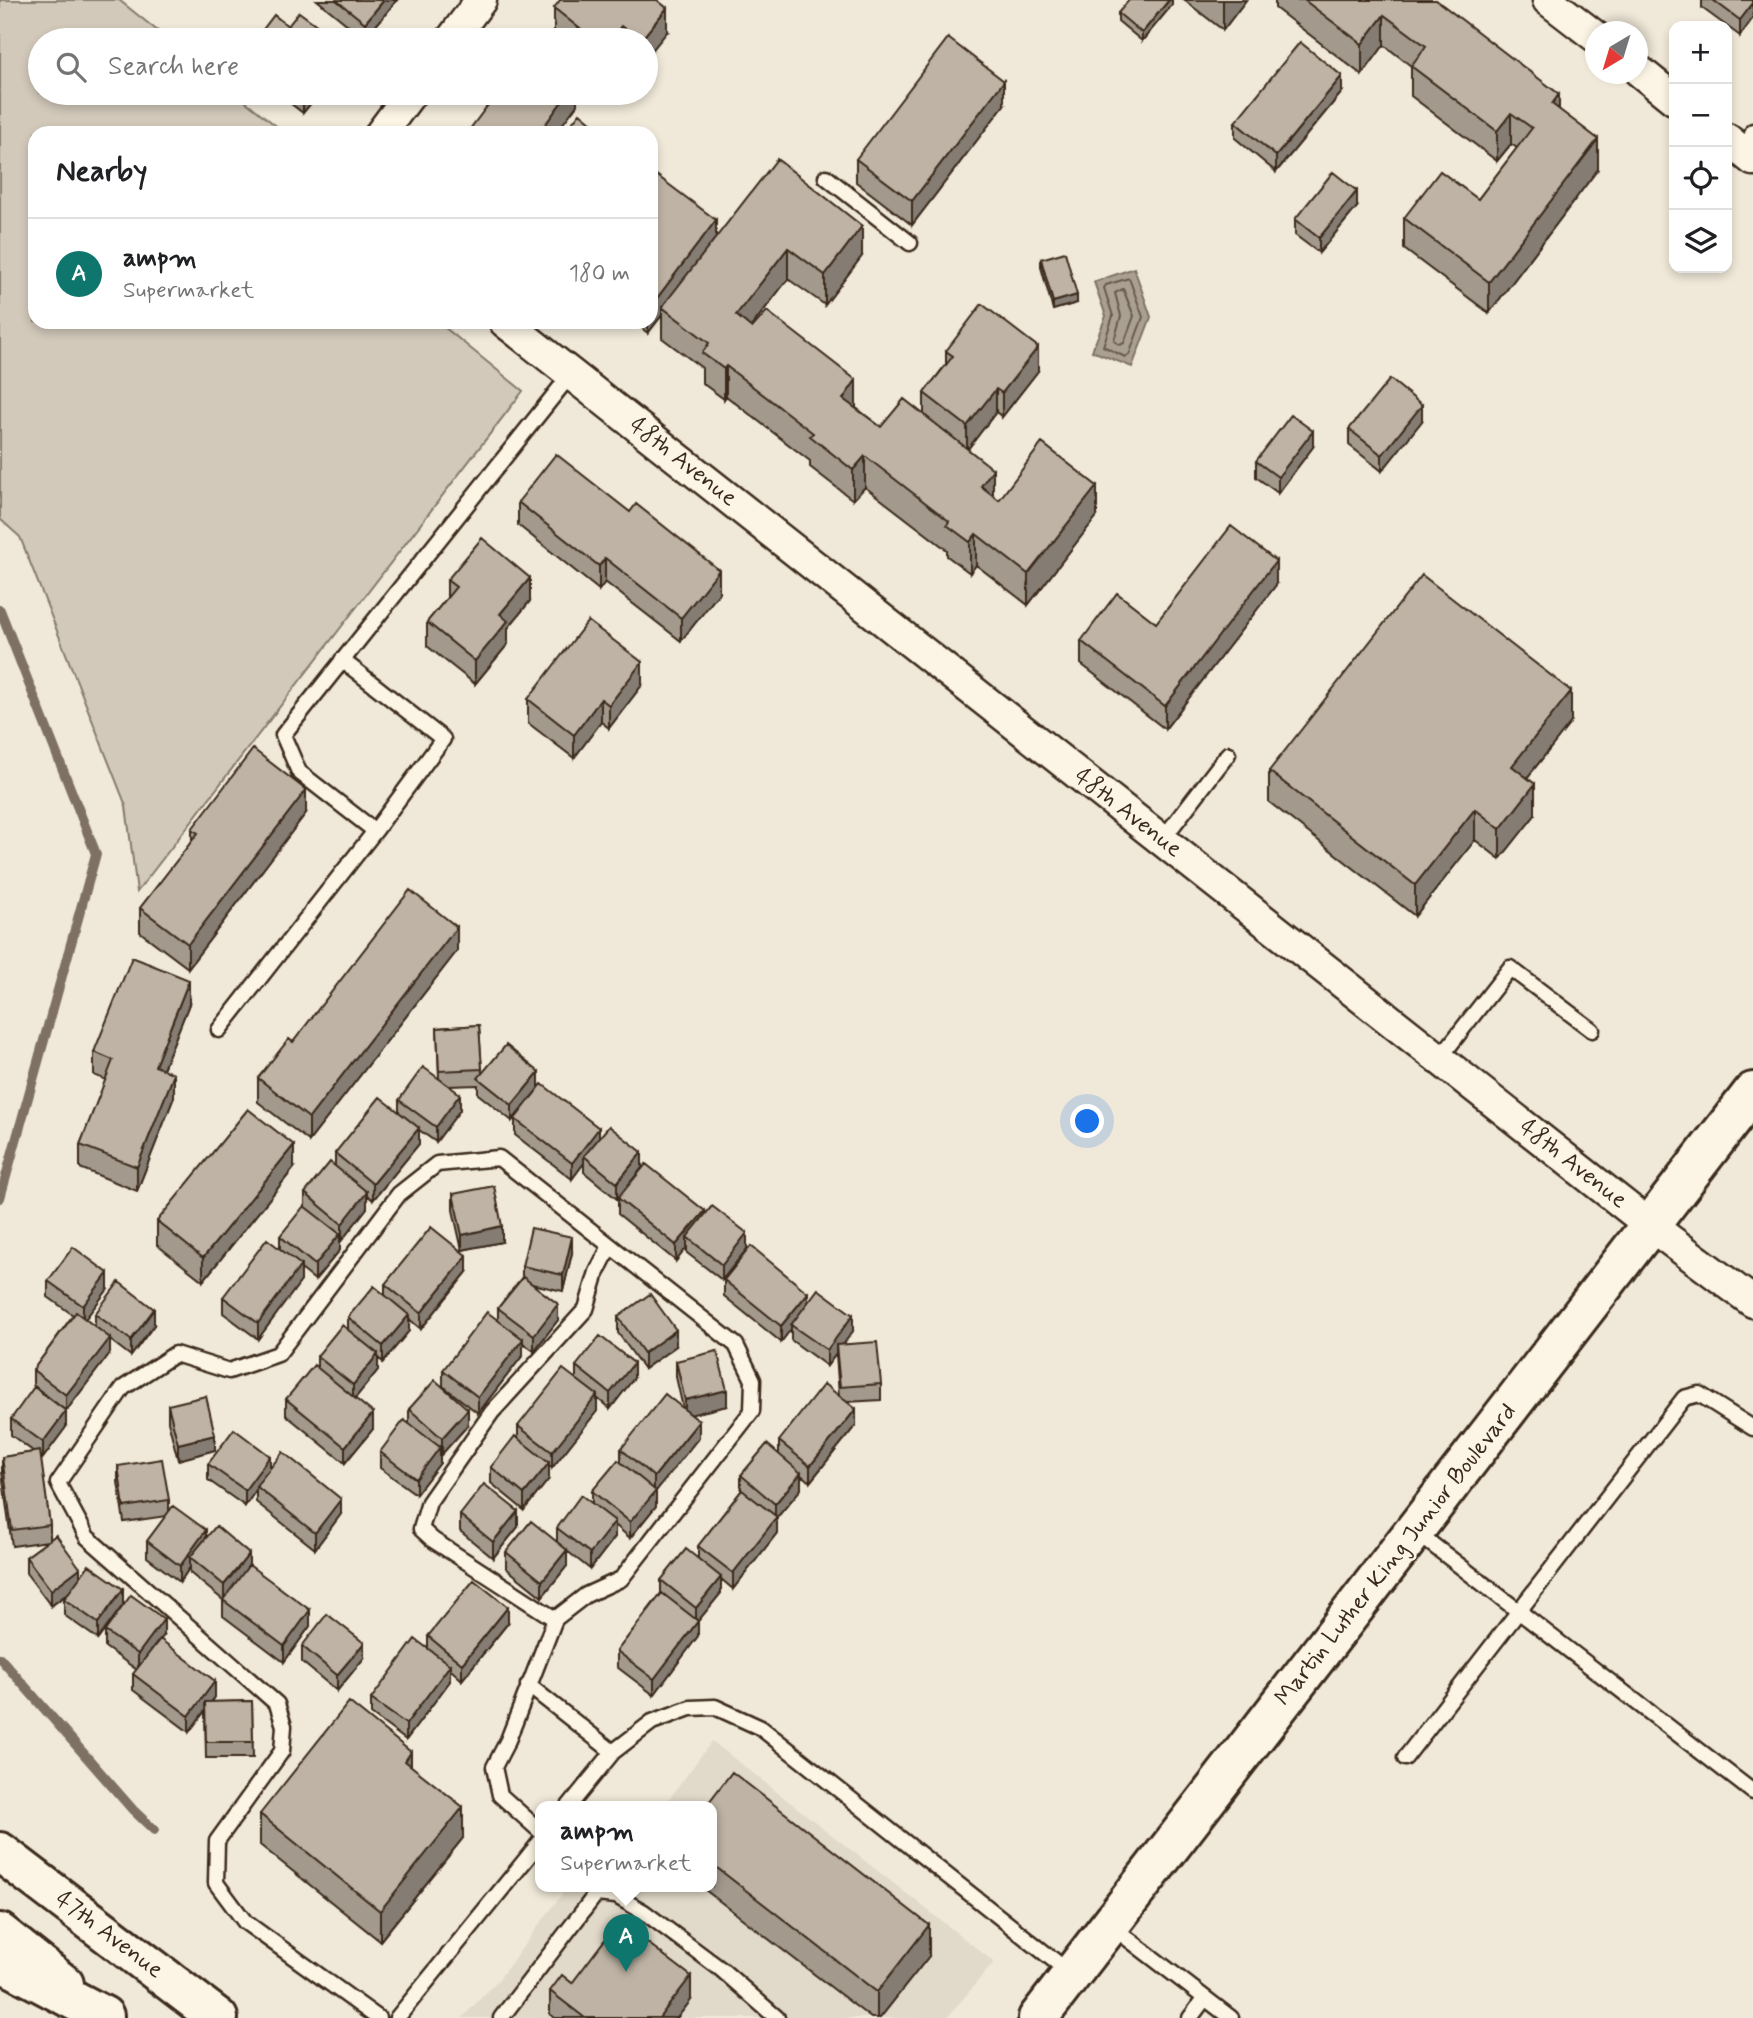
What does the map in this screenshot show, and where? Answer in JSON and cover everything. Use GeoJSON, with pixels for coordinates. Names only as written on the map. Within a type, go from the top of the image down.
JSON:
{"type":"FeatureCollection","features":[{"type":"Feature","properties":{"kind":"main road","name":"Martin Luther King Junior Boulevard"},"geometry":{"type":"LineString","coordinates":[[1038,2018],[1753,1092]]}},
{"type":"Feature","properties":{"kind":"main road","name":"47th Avenue"},"geometry":{"type":"LineString","coordinates":[[0,1852],[218,2018]]}},
{"type":"Feature","properties":{"kind":"main road"},"geometry":{"type":"LineString","coordinates":[[0,1933],[105,2017]]}},
{"type":"Feature","properties":{"kind":"main road"},"geometry":{"type":"LineString","coordinates":[[0,1961],[105,2017]]}},
{"type":"Feature","properties":{"kind":"street"},"geometry":{"type":"LineString","coordinates":[[460,28],[481,0]]}},
{"type":"Feature","properties":{"kind":"street"},"geometry":{"type":"LineString","coordinates":[[1552,1],[1585,29]]}},
{"type":"Feature","properties":{"kind":"street"},"geometry":{"type":"LineString","coordinates":[[1648,79],[1669,95]]}},
{"type":"Feature","properties":{"kind":"street"},"geometry":{"type":"LineString","coordinates":[[386,126],[402,105]]}},
{"type":"Feature","properties":{"kind":"street","name":"48th Avenue"},"geometry":{"type":"LineString","coordinates":[[514,329],[1651,1226],[1753,1302]]}},
{"type":"Feature","properties":{"kind":"lane"},"geometry":{"type":"LineString","coordinates":[[826,177],[910,243]]}},
{"type":"Feature","properties":{"kind":"lane"},"geometry":{"type":"LineString","coordinates":[[375,831],[299,772],[284,735],[571,373]]}},
{"type":"Feature","properties":{"kind":"lane"},"geometry":{"type":"LineString","coordinates":[[219,1030],[375,831],[443,739],[342,660]]}},
{"type":"Feature","properties":{"kind":"lane"},"geometry":{"type":"LineString","coordinates":[[1161,839],[1228,754]]}},
{"type":"Feature","properties":{"kind":"lane"},"geometry":{"type":"LineString","coordinates":[[1439,1059],[1510,968],[1592,1030]]}},
{"type":"Feature","properties":{"kind":"lane"},"geometry":{"type":"LineString","coordinates":[[378,2018],[245,1922],[216,1883],[217,1841],[282,1751],[284,1726],[277,1704],[87,1538],[58,1483],[122,1388],[175,1354],[229,1371],[278,1354],[399,1194],[437,1164],[499,1158],[736,1345],[752,1380],[752,1411],[621,1579],[586,1595],[555,1619],[508,1740],[494,1767],[500,1795],[535,1826]]}},
{"type":"Feature","properties":{"kind":"lane"},"geometry":{"type":"LineString","coordinates":[[555,1619],[433,1540],[421,1529],[429,1502],[492,1412],[586,1309],[597,1272],[610,1245]]}},
{"type":"Feature","properties":{"kind":"lane"},"geometry":{"type":"LineString","coordinates":[[1405,1758],[1684,1398],[1699,1394],[1753,1428]]}},
{"type":"Feature","properties":{"kind":"lane"},"geometry":{"type":"LineString","coordinates":[[1415,1531],[1753,1792]]}},
{"type":"Feature","properties":{"kind":"lane"},"geometry":{"type":"LineString","coordinates":[[528,1685],[612,1752]]}},
{"type":"Feature","properties":{"kind":"lane"},"geometry":{"type":"LineString","coordinates":[[573,1801],[612,1752],[652,1721],[690,1708],[715,1707],[761,1728],[1072,1974]]}},
{"type":"Feature","properties":{"kind":"lane"},"geometry":{"type":"LineString","coordinates":[[397,2018],[535,1848]]}},
{"type":"Feature","properties":{"kind":"lane"},"geometry":{"type":"LineString","coordinates":[[501,2018],[596,1895],[616,1896],[644,1912],[722,1970],[777,2018]]}},
{"type":"Feature","properties":{"kind":"lane"},"geometry":{"type":"LineString","coordinates":[[1110,1925],[1231,2018]]}},
{"type":"Feature","properties":{"kind":"lane"},"geometry":{"type":"LineString","coordinates":[[1190,2018],[1205,1998]]}},
{"type":"Feature","properties":{"kind":"shaded area"},"geometry":{"type":"Polygon","coordinates":[[[0,0],[119,0],[154,28],[28,28],[28,105],[250,105],[276,126],[28,126],[28,329],[447,329],[523,391],[137,892],[126,806],[20,537],[0,519],[0,0]]]}},
{"type":"Feature","properties":{"kind":"shaded area"},"geometry":{"type":"Polygon","coordinates":[[[712,1741],[994,1962],[947,2018],[462,2018],[499,1979],[564,1892],[717,1892],[717,1801],[668,1801],[712,1741]]]}},
{"type":"Feature","properties":{"kind":"water"},"geometry":{"type":"Polygon","coordinates":[[[1134,268],[1151,317],[1132,367],[1092,351],[1106,316],[1094,282],[1134,268]]]}},
{"type":"Feature","properties":{"kind":"building"},"geometry":{"type":"Polygon","coordinates":[[[336,0],[384,0],[365,23],[336,0]]]}},
{"type":"Feature","properties":{"kind":"building"},"geometry":{"type":"Polygon","coordinates":[[[560,0],[657,0],[667,8],[651,28],[579,28],[554,8],[560,0]]]}},
{"type":"Feature","properties":{"kind":"building"},"geometry":{"type":"Polygon","coordinates":[[[1129,0],[1169,0],[1142,33],[1118,13],[1129,0]]]}},
{"type":"Feature","properties":{"kind":"building"},"geometry":{"type":"Polygon","coordinates":[[[1304,0],[1436,0],[1559,94],[1552,104],[1598,139],[1489,282],[1404,218],[1440,171],[1478,199],[1532,128],[1511,113],[1497,131],[1411,66],[1426,46],[1384,15],[1362,44],[1304,0]]]}},
{"type":"Feature","properties":{"kind":"building"},"geometry":{"type":"Polygon","coordinates":[[[1713,0],[1753,0],[1753,3],[1740,20],[1713,0]]]}},
{"type":"Feature","properties":{"kind":"building"},"geometry":{"type":"Polygon","coordinates":[[[299,12],[321,28],[264,28],[274,15],[288,26],[299,12]]]}},
{"type":"Feature","properties":{"kind":"building"},"geometry":{"type":"Polygon","coordinates":[[[948,38],[1004,81],[912,201],[856,159],[948,38]]]}},
{"type":"Feature","properties":{"kind":"building"},"geometry":{"type":"Polygon","coordinates":[[[1300,42],[1342,76],[1276,156],[1235,122],[1300,42]]]}},
{"type":"Feature","properties":{"kind":"building"},"geometry":{"type":"Polygon","coordinates":[[[488,105],[559,105],[544,126],[472,126],[488,105]]]}},
{"type":"Feature","properties":{"kind":"building"},"geometry":{"type":"Polygon","coordinates":[[[580,113],[596,126],[570,126],[580,113]]]}},
{"type":"Feature","properties":{"kind":"building"},"geometry":{"type":"Polygon","coordinates":[[[777,159],[862,226],[825,275],[788,248],[736,315],[752,328],[767,311],[856,380],[843,399],[881,427],[904,399],[993,469],[981,486],[999,500],[1042,443],[1097,486],[1028,574],[976,534],[970,542],[947,525],[949,521],[865,456],[853,470],[810,436],[813,433],[726,366],[724,369],[702,353],[709,343],[662,307],[777,159]]]}},
{"type":"Feature","properties":{"kind":"building"},"geometry":{"type":"Polygon","coordinates":[[[1333,172],[1357,191],[1319,238],[1295,219],[1333,172]]]}},
{"type":"Feature","properties":{"kind":"building"},"geometry":{"type":"Polygon","coordinates":[[[658,176],[716,220],[658,297],[658,176]]]}},
{"type":"Feature","properties":{"kind":"building"},"geometry":{"type":"Polygon","coordinates":[[[1065,252],[1077,295],[1053,302],[1041,259],[1065,252]]]}},
{"type":"Feature","properties":{"kind":"building"},"geometry":{"type":"Polygon","coordinates":[[[982,304],[1038,347],[1002,393],[996,389],[967,426],[924,393],[953,356],[946,351],[982,304]]]}},
{"type":"Feature","properties":{"kind":"building"},"geometry":{"type":"Polygon","coordinates":[[[1390,379],[1422,405],[1382,455],[1349,429],[1390,379]]]}},
{"type":"Feature","properties":{"kind":"building"},"geometry":{"type":"Polygon","coordinates":[[[1291,415],[1313,431],[1278,477],[1256,461],[1291,415]]]}},
{"type":"Feature","properties":{"kind":"building"},"geometry":{"type":"Polygon","coordinates":[[[556,454],[630,512],[636,504],[719,570],[681,618],[605,558],[599,566],[518,502],[556,454]]]}},
{"type":"Feature","properties":{"kind":"building"},"geometry":{"type":"Polygon","coordinates":[[[1231,526],[1276,561],[1165,706],[1081,641],[1117,593],[1156,623],[1231,526]]]}},
{"type":"Feature","properties":{"kind":"building"},"geometry":{"type":"Polygon","coordinates":[[[482,538],[530,578],[500,614],[508,621],[475,661],[427,622],[456,587],[447,580],[482,538]]]}},
{"type":"Feature","properties":{"kind":"building"},"geometry":{"type":"Polygon","coordinates":[[[1422,575],[1571,691],[1512,766],[1535,784],[1500,829],[1475,809],[1415,885],[1269,771],[1422,575]]]}},
{"type":"Feature","properties":{"kind":"building"},"geometry":{"type":"Polygon","coordinates":[[[588,621],[642,662],[609,705],[601,699],[574,735],[528,699],[588,621]]]}},
{"type":"Feature","properties":{"kind":"building"},"geometry":{"type":"Polygon","coordinates":[[[253,749],[306,790],[188,944],[140,908],[198,833],[192,829],[253,749]]]}},
{"type":"Feature","properties":{"kind":"building"},"geometry":{"type":"Polygon","coordinates":[[[410,890],[457,927],[309,1118],[258,1078],[289,1039],[293,1042],[410,890]]]}},
{"type":"Feature","properties":{"kind":"building"},"geometry":{"type":"Polygon","coordinates":[[[132,957],[189,980],[155,1066],[174,1074],[137,1167],[80,1145],[113,1060],[94,1052],[132,957]]]}},
{"type":"Feature","properties":{"kind":"building"},"geometry":{"type":"Polygon","coordinates":[[[479,1025],[482,1069],[439,1071],[437,1028],[479,1025]]]}},
{"type":"Feature","properties":{"kind":"building"},"geometry":{"type":"Polygon","coordinates":[[[506,1045],[539,1072],[512,1105],[478,1078],[506,1045]]]}},
{"type":"Feature","properties":{"kind":"building"},"geometry":{"type":"Polygon","coordinates":[[[423,1067],[460,1094],[436,1127],[399,1100],[423,1067]]]}},
{"type":"Feature","properties":{"kind":"building"},"geometry":{"type":"Polygon","coordinates":[[[542,1084],[599,1128],[572,1163],[515,1119],[542,1084]]]}},
{"type":"Feature","properties":{"kind":"building"},"geometry":{"type":"Polygon","coordinates":[[[380,1097],[419,1128],[373,1184],[335,1153],[380,1097]]]}},
{"type":"Feature","properties":{"kind":"building"},"geometry":{"type":"Polygon","coordinates":[[[248,1109],[294,1145],[203,1258],[157,1221],[248,1109]]]}},
{"type":"Feature","properties":{"kind":"building"},"geometry":{"type":"Polygon","coordinates":[[[609,1126],[642,1152],[617,1183],[584,1156],[609,1126]]]}},
{"type":"Feature","properties":{"kind":"building"},"geometry":{"type":"Polygon","coordinates":[[[330,1162],[367,1192],[342,1224],[305,1193],[330,1162]]]}},
{"type":"Feature","properties":{"kind":"building"},"geometry":{"type":"Polygon","coordinates":[[[646,1164],[705,1211],[676,1245],[618,1198],[646,1164]]]}},
{"type":"Feature","properties":{"kind":"building"},"geometry":{"type":"Polygon","coordinates":[[[494,1186],[502,1226],[462,1235],[453,1194],[494,1186]]]}},
{"type":"Feature","properties":{"kind":"building"},"geometry":{"type":"Polygon","coordinates":[[[304,1206],[340,1234],[315,1265],[280,1236],[304,1206]]]}},
{"type":"Feature","properties":{"kind":"building"},"geometry":{"type":"Polygon","coordinates":[[[712,1206],[747,1233],[722,1265],[687,1237],[712,1206]]]}},
{"type":"Feature","properties":{"kind":"building"},"geometry":{"type":"Polygon","coordinates":[[[431,1227],[467,1256],[421,1313],[385,1284],[431,1227]]]}},
{"type":"Feature","properties":{"kind":"building"},"geometry":{"type":"Polygon","coordinates":[[[531,1228],[572,1237],[563,1275],[522,1266],[531,1228]]]}},
{"type":"Feature","properties":{"kind":"building"},"geometry":{"type":"Polygon","coordinates":[[[267,1239],[301,1265],[258,1323],[223,1297],[267,1239]]]}},
{"type":"Feature","properties":{"kind":"building"},"geometry":{"type":"Polygon","coordinates":[[[751,1246],[808,1293],[781,1326],[724,1280],[751,1246]]]}},
{"type":"Feature","properties":{"kind":"building"},"geometry":{"type":"Polygon","coordinates":[[[73,1247],[108,1273],[83,1306],[48,1281],[73,1247]]]}},
{"type":"Feature","properties":{"kind":"building"},"geometry":{"type":"Polygon","coordinates":[[[523,1277],[558,1304],[534,1335],[498,1308],[523,1277]]]}},
{"type":"Feature","properties":{"kind":"building"},"geometry":{"type":"Polygon","coordinates":[[[119,1282],[154,1309],[131,1340],[95,1314],[119,1282]]]}},
{"type":"Feature","properties":{"kind":"building"},"geometry":{"type":"Polygon","coordinates":[[[374,1286],[409,1315],[383,1346],[348,1317],[374,1286]]]}},
{"type":"Feature","properties":{"kind":"building"},"geometry":{"type":"Polygon","coordinates":[[[818,1289],[853,1315],[827,1350],[791,1325],[818,1289]]]}},
{"type":"Feature","properties":{"kind":"building"},"geometry":{"type":"Polygon","coordinates":[[[650,1294],[676,1330],[644,1353],[618,1317],[650,1294]]]}},
{"type":"Feature","properties":{"kind":"building"},"geometry":{"type":"Polygon","coordinates":[[[76,1312],[110,1338],[66,1395],[33,1370],[76,1312]]]}},
{"type":"Feature","properties":{"kind":"building"},"geometry":{"type":"Polygon","coordinates":[[[487,1312],[523,1339],[478,1397],[443,1370],[487,1312]]]}},
{"type":"Feature","properties":{"kind":"building"},"geometry":{"type":"Polygon","coordinates":[[[342,1325],[378,1354],[353,1385],[317,1356],[342,1325]]]}},
{"type":"Feature","properties":{"kind":"building"},"geometry":{"type":"Polygon","coordinates":[[[600,1336],[634,1363],[610,1393],[576,1366],[600,1336]]]}},
{"type":"Feature","properties":{"kind":"building"},"geometry":{"type":"Polygon","coordinates":[[[877,1342],[881,1384],[840,1387],[836,1345],[877,1342]]]}},
{"type":"Feature","properties":{"kind":"building"},"geometry":{"type":"Polygon","coordinates":[[[717,1351],[727,1390],[685,1400],[676,1361],[717,1351]]]}},
{"type":"Feature","properties":{"kind":"building"},"geometry":{"type":"Polygon","coordinates":[[[314,1365],[373,1413],[345,1447],[286,1399],[314,1365]]]}},
{"type":"Feature","properties":{"kind":"building"},"geometry":{"type":"Polygon","coordinates":[[[563,1369],[597,1395],[552,1452],[518,1426],[563,1369]]]}},
{"type":"Feature","properties":{"kind":"building"},"geometry":{"type":"Polygon","coordinates":[[[435,1380],[468,1409],[442,1438],[409,1409],[435,1380]]]}},
{"type":"Feature","properties":{"kind":"building"},"geometry":{"type":"Polygon","coordinates":[[[824,1384],[856,1409],[810,1466],[779,1441],[824,1384]]]}},
{"type":"Feature","properties":{"kind":"building"},"geometry":{"type":"Polygon","coordinates":[[[34,1387],[66,1411],[43,1442],[11,1419],[34,1387]]]}},
{"type":"Feature","properties":{"kind":"building"},"geometry":{"type":"Polygon","coordinates":[[[665,1394],[699,1421],[654,1477],[621,1449],[665,1394]]]}},
{"type":"Feature","properties":{"kind":"building"},"geometry":{"type":"Polygon","coordinates":[[[206,1396],[215,1435],[178,1444],[168,1405],[206,1396]]]}},
{"type":"Feature","properties":{"kind":"building"},"geometry":{"type":"Polygon","coordinates":[[[404,1420],[440,1447],[416,1479],[380,1452],[404,1420]]]}},
{"type":"Feature","properties":{"kind":"building"},"geometry":{"type":"Polygon","coordinates":[[[234,1429],[270,1456],[245,1490],[208,1464],[234,1429]]]}},
{"type":"Feature","properties":{"kind":"building"},"geometry":{"type":"Polygon","coordinates":[[[515,1436],[549,1463],[524,1494],[491,1467],[515,1436]]]}},
{"type":"Feature","properties":{"kind":"building"},"geometry":{"type":"Polygon","coordinates":[[[767,1444],[801,1473],[775,1504],[741,1475],[767,1444]]]}},
{"type":"Feature","properties":{"kind":"building"},"geometry":{"type":"Polygon","coordinates":[[[40,1451],[50,1525],[12,1530],[2,1457],[40,1451]]]}},
{"type":"Feature","properties":{"kind":"building"},"geometry":{"type":"Polygon","coordinates":[[[283,1452],[341,1499],[315,1533],[256,1486],[283,1452]]]}},
{"type":"Feature","properties":{"kind":"building"},"geometry":{"type":"Polygon","coordinates":[[[162,1459],[169,1500],[124,1507],[118,1466],[162,1459]]]}},
{"type":"Feature","properties":{"kind":"building"},"geometry":{"type":"Polygon","coordinates":[[[618,1460],[656,1491],[630,1522],[592,1491],[618,1460]]]}},
{"type":"Feature","properties":{"kind":"building"},"geometry":{"type":"Polygon","coordinates":[[[484,1484],[518,1511],[493,1542],[460,1515],[484,1484]]]}},
{"type":"Feature","properties":{"kind":"building"},"geometry":{"type":"Polygon","coordinates":[[[742,1490],[777,1517],[733,1573],[698,1546],[742,1490]]]}},
{"type":"Feature","properties":{"kind":"building"},"geometry":{"type":"Polygon","coordinates":[[[581,1495],[615,1521],[590,1553],[557,1528],[581,1495]]]}},
{"type":"Feature","properties":{"kind":"building"},"geometry":{"type":"Polygon","coordinates":[[[173,1506],[206,1530],[180,1566],[147,1541],[173,1506]]]}},
{"type":"Feature","properties":{"kind":"building"},"geometry":{"type":"Polygon","coordinates":[[[531,1521],[567,1550],[542,1581],[506,1552],[531,1521]]]}},
{"type":"Feature","properties":{"kind":"building"},"geometry":{"type":"Polygon","coordinates":[[[216,1526],[249,1554],[224,1585],[190,1557],[216,1526]]]}},
{"type":"Feature","properties":{"kind":"building"},"geometry":{"type":"Polygon","coordinates":[[[56,1535],[80,1568],[51,1590],[26,1557],[56,1535]]]}},
{"type":"Feature","properties":{"kind":"building"},"geometry":{"type":"Polygon","coordinates":[[[686,1549],[721,1577],[696,1608],[661,1580],[686,1549]]]}},
{"type":"Feature","properties":{"kind":"building"},"geometry":{"type":"Polygon","coordinates":[[[89,1565],[123,1589],[98,1623],[64,1599],[89,1565]]]}},
{"type":"Feature","properties":{"kind":"building"},"geometry":{"type":"Polygon","coordinates":[[[249,1565],[310,1610],[284,1646],[223,1600],[249,1565]]]}},
{"type":"Feature","properties":{"kind":"building"},"geometry":{"type":"Polygon","coordinates":[[[474,1580],[508,1607],[462,1664],[428,1636],[474,1580]]]}},
{"type":"Feature","properties":{"kind":"building"},"geometry":{"type":"Polygon","coordinates":[[[662,1593],[698,1621],[654,1679],[617,1651],[662,1593]]]}},
{"type":"Feature","properties":{"kind":"building"},"geometry":{"type":"Polygon","coordinates":[[[131,1595],[164,1619],[138,1654],[105,1631],[131,1595]]]}},
{"type":"Feature","properties":{"kind":"building"},"geometry":{"type":"Polygon","coordinates":[[[327,1614],[364,1643],[337,1675],[302,1646],[327,1614]]]}},
{"type":"Feature","properties":{"kind":"building"},"geometry":{"type":"Polygon","coordinates":[[[160,1639],[215,1681],[189,1716],[133,1674],[160,1639]]]}},
{"type":"Feature","properties":{"kind":"building"},"geometry":{"type":"Polygon","coordinates":[[[415,1639],[450,1665],[406,1724],[371,1699],[415,1639]]]}},
{"type":"Feature","properties":{"kind":"building"},"geometry":{"type":"Polygon","coordinates":[[[252,1701],[253,1742],[206,1742],[205,1702],[252,1701]]]}},
{"type":"Feature","properties":{"kind":"building"},"geometry":{"type":"Polygon","coordinates":[[[349,1702],[411,1752],[405,1761],[463,1807],[380,1911],[260,1814],[349,1702]]]}},
{"type":"Feature","properties":{"kind":"building"},"geometry":{"type":"Polygon","coordinates":[[[732,1772],[929,1925],[877,1992],[717,1868],[717,1801],[710,1801],[732,1772]]]}},
{"type":"Feature","properties":{"kind":"building"},"geometry":{"type":"Polygon","coordinates":[[[619,1921],[691,1976],[659,2018],[585,2018],[550,1991],[562,1975],[572,1983],[619,1921]]]}},
{"type":"Feature","properties":{"kind":"waterway"},"geometry":{"type":"LineString","coordinates":[[0,610],[96,854],[0,1198]]}},
{"type":"Feature","properties":{"kind":"waterway"},"geometry":{"type":"LineString","coordinates":[[0,1658],[133,1810],[154,1830]]}},
{"type":"Feature","properties":{"kind":"place","name":"ampm"},"geometry":{"type":"Point","coordinates":[626,1972]}}]}
